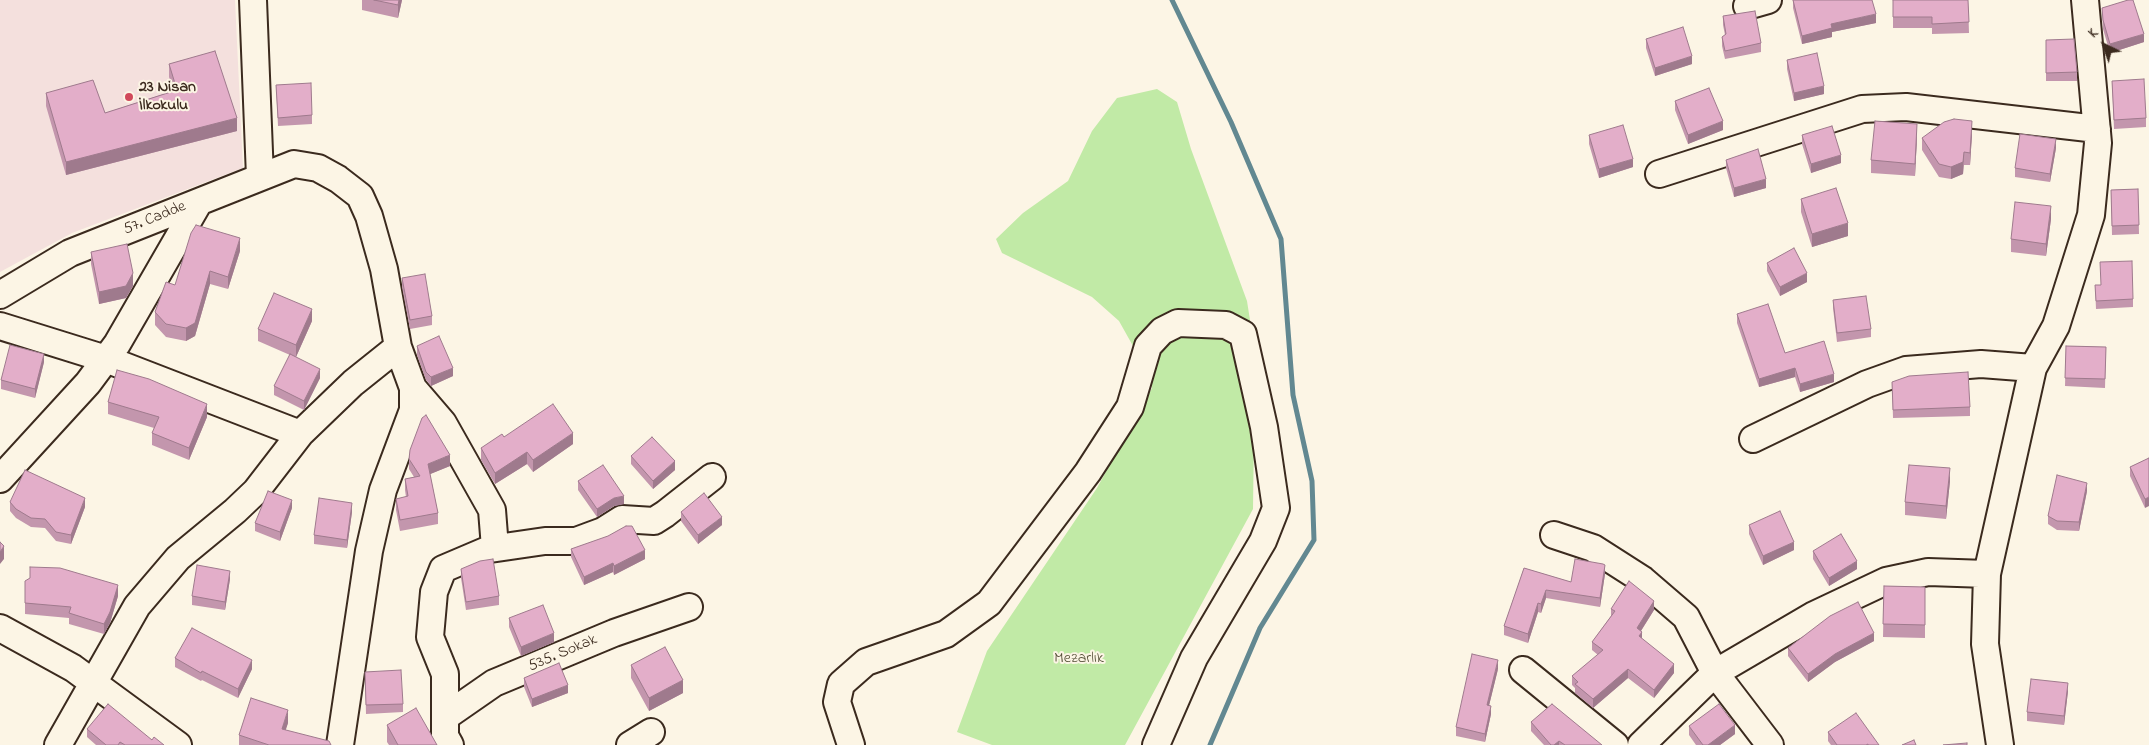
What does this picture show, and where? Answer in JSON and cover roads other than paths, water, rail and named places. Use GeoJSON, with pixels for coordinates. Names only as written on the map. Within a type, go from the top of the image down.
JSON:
{"type":"FeatureCollection","features":[{"type":"Feature","properties":{"kind":"street"},"geometry":{"type":"LineString","coordinates":[[253,0],[260,177]]}},
{"type":"Feature","properties":{"kind":"street"},"geometry":{"type":"LineString","coordinates":[[2000,745],[1985,644],[1987,574],[2033,368],[2056,326],[2091,215],[2098,142],[2085,0]]}},
{"type":"Feature","properties":{"kind":"street"},"geometry":{"type":"LineString","coordinates":[[1659,174],[1794,129],[1862,110],[1906,107],[2097,129]]}},
{"type":"Feature","properties":{"kind":"street","name":"57. Cadde"},"geometry":{"type":"LineString","coordinates":[[0,295],[70,253],[294,164],[318,168],[338,179],[360,196],[369,216],[384,269],[398,347]]}},
{"type":"Feature","properties":{"kind":"street"},"geometry":{"type":"LineString","coordinates":[[0,479],[88,383],[117,344],[199,202]]}},
{"type":"Feature","properties":{"kind":"street"},"geometry":{"type":"LineString","coordinates":[[852,745],[837,702],[840,684],[866,662],[946,634],[989,603],[1088,472],[1130,407],[1148,346],[1162,331],[1178,323],[1226,325],[1243,334],[1264,427],[1276,508],[1263,541],[1194,658],[1156,745]]}},
{"type":"Feature","properties":{"kind":"street"},"geometry":{"type":"LineString","coordinates":[[0,326],[106,359],[300,434]]}},
{"type":"Feature","properties":{"kind":"street"},"geometry":{"type":"LineString","coordinates":[[58,745],[143,599],[178,558],[256,491],[300,434],[353,383],[398,347],[413,388],[414,410],[383,490],[369,551],[340,745]]}},
{"type":"Feature","properties":{"kind":"street"},"geometry":{"type":"LineString","coordinates":[[1753,439],[1867,384],[1906,370],[1981,364],[2033,368]]}},
{"type":"Feature","properties":{"kind":"street"},"geometry":{"type":"LineString","coordinates":[[413,388],[443,424],[492,510],[495,548]]}},
{"type":"Feature","properties":{"kind":"street"},"geometry":{"type":"LineString","coordinates":[[450,745],[446,736],[444,674],[430,637],[434,592],[443,569],[495,548],[545,542],[576,541],[603,531],[622,519],[654,521],[712,477]]}},
{"type":"Feature","properties":{"kind":"street"},"geometry":{"type":"LineString","coordinates":[[1554,535],[1593,548],[1643,580],[1686,617],[1715,673],[1770,745]]}},
{"type":"Feature","properties":{"kind":"street"},"geometry":{"type":"LineString","coordinates":[[1641,745],[1715,673],[1814,616],[1886,581],[1928,572],[1987,574]]}},
{"type":"Feature","properties":{"kind":"street","name":"535. Sokak"},"geometry":{"type":"LineString","coordinates":[[445,717],[494,683],[614,633],[689,608]]}},
{"type":"Feature","properties":{"kind":"street"},"geometry":{"type":"LineString","coordinates":[[0,628],[73,668],[178,745]]}},
{"type":"Feature","properties":{"kind":"street"},"geometry":{"type":"LineString","coordinates":[[1524,670],[1615,745]]}},
{"type":"Feature","properties":{"kind":"waterway"},"geometry":{"type":"LineString","coordinates":[[1172,0],[1231,122],[1281,239],[1293,395],[1312,481],[1314,540],[1260,628],[1210,745]]}},
{"type":"Feature","properties":{"kind":"place","name":"23 Nisan İlkokulu"},"geometry":{"type":"Point","coordinates":[129,97]}},
{"type":"Feature","properties":{"kind":"park label","name":"Mezarlık"},"geometry":{"type":"Point","coordinates":[1079,659]}}]}
